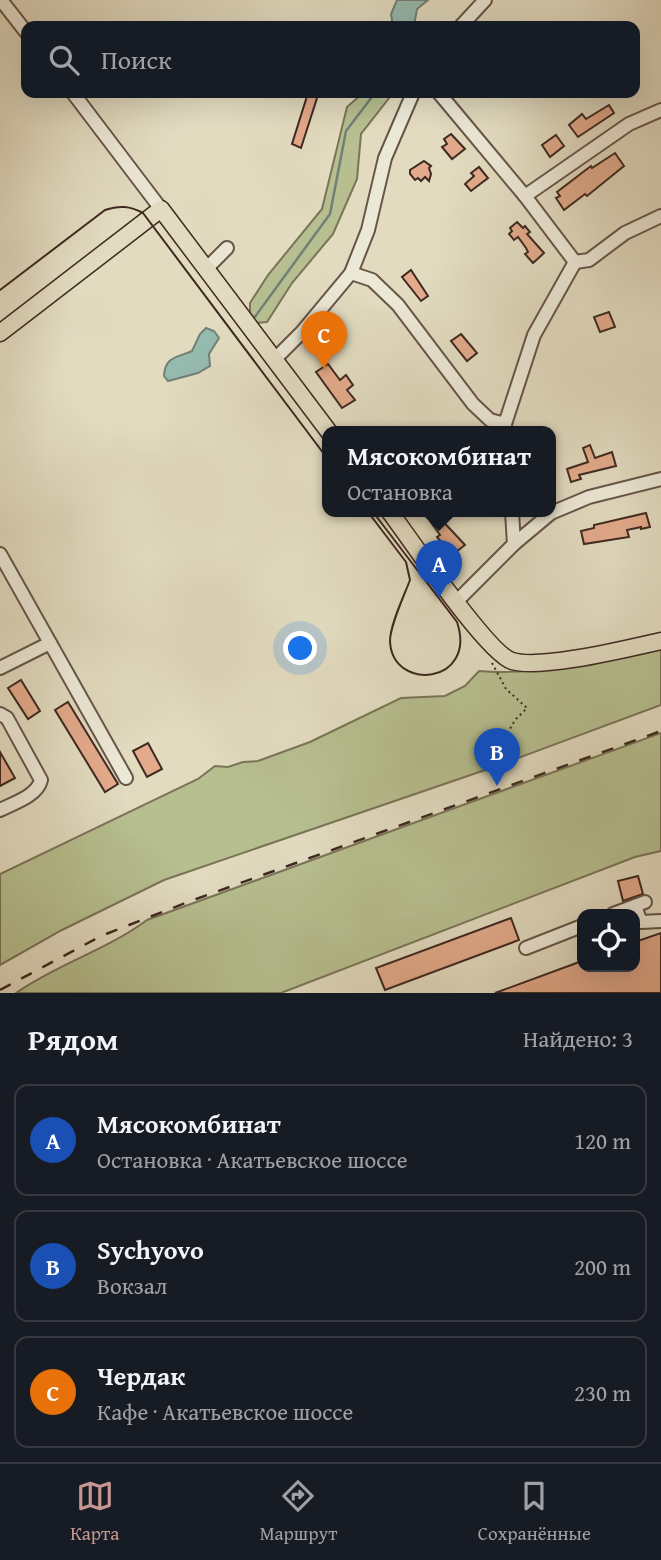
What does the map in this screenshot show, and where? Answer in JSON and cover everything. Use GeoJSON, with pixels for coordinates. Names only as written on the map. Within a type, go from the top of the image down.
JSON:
{"type":"FeatureCollection","features":[{"type":"Feature","properties":{"kind":"main road"},"geometry":{"type":"LineString","coordinates":[[0,333],[161,209],[325,426]]}},
{"type":"Feature","properties":{"kind":"main road"},"geometry":{"type":"LineString","coordinates":[[394,517],[496,651],[515,662],[564,660],[661,641]]}},
{"type":"Feature","properties":{"kind":"street"},"geometry":{"type":"LineString","coordinates":[[1,0],[21,26]]}},
{"type":"Feature","properties":{"kind":"street"},"geometry":{"type":"LineString","coordinates":[[466,21],[485,0]]}},
{"type":"Feature","properties":{"kind":"street"},"geometry":{"type":"LineString","coordinates":[[76,98],[161,209]]}},
{"type":"Feature","properties":{"kind":"street"},"geometry":{"type":"LineString","coordinates":[[275,359],[301,333],[351,273],[368,230],[386,158],[411,98]]}},
{"type":"Feature","properties":{"kind":"street"},"geometry":{"type":"LineString","coordinates":[[443,98],[575,262]]}},
{"type":"Feature","properties":{"kind":"street"},"geometry":{"type":"LineString","coordinates":[[524,196],[629,124],[661,110]]}},
{"type":"Feature","properties":{"kind":"street"},"geometry":{"type":"LineString","coordinates":[[575,262],[589,260],[625,233],[661,216]]}},
{"type":"Feature","properties":{"kind":"street"},"geometry":{"type":"LineString","coordinates":[[206,269],[227,248]]}},
{"type":"Feature","properties":{"kind":"street"},"geometry":{"type":"LineString","coordinates":[[506,426],[534,335],[575,262]]}},
{"type":"Feature","properties":{"kind":"street"},"geometry":{"type":"LineString","coordinates":[[351,273],[372,280],[398,305],[473,404],[490,420],[501,426]]}},
{"type":"Feature","properties":{"kind":"street"},"geometry":{"type":"LineString","coordinates":[[556,511],[589,497],[661,478]]}},
{"type":"Feature","properties":{"kind":"street"},"geometry":{"type":"LineString","coordinates":[[512,517],[514,544]]}},
{"type":"Feature","properties":{"kind":"street"},"geometry":{"type":"LineString","coordinates":[[457,601],[514,544],[546,517]]}},
{"type":"Feature","properties":{"kind":"street"},"geometry":{"type":"LineString","coordinates":[[0,554],[126,778]]}},
{"type":"Feature","properties":{"kind":"street"},"geometry":{"type":"LineString","coordinates":[[0,668],[50,643]]}},
{"type":"Feature","properties":{"kind":"street"},"geometry":{"type":"LineString","coordinates":[[0,714],[7,718],[41,780],[39,787],[33,792],[0,810]]}},
{"type":"Feature","properties":{"kind":"street"},"geometry":{"type":"LineString","coordinates":[[626,909],[640,904],[641,922],[661,922]]}},
{"type":"Feature","properties":{"kind":"street"},"geometry":{"type":"LineString","coordinates":[[526,948],[577,928]]}},
{"type":"Feature","properties":{"kind":"path"},"geometry":{"type":"LineString","coordinates":[[491,662],[506,689],[527,708],[515,720],[494,759],[501,781]]}},
{"type":"Feature","properties":{"kind":"green space"},"geometry":{"type":"Polygon","coordinates":[[[357,98],[389,98],[361,134],[357,179],[333,234],[292,283],[267,322],[256,323],[250,316],[250,303],[268,275],[322,209],[347,107],[357,98]]]}},
{"type":"Feature","properties":{"kind":"green space"},"geometry":{"type":"Polygon","coordinates":[[[661,647],[661,705],[494,767],[164,880],[62,930],[0,965],[0,874],[198,779],[215,766],[228,767],[258,761],[310,742],[401,698],[445,696],[465,686],[479,671],[548,669],[661,647]]]}},
{"type":"Feature","properties":{"kind":"green space"},"geometry":{"type":"Polygon","coordinates":[[[661,733],[661,851],[635,857],[281,993],[16,993],[132,931],[147,920],[661,733]]]}},
{"type":"Feature","properties":{"kind":"water"},"geometry":{"type":"Polygon","coordinates":[[[397,0],[428,0],[417,9],[415,21],[392,21],[391,14],[397,0]]]}},
{"type":"Feature","properties":{"kind":"water"},"geometry":{"type":"Polygon","coordinates":[[[206,328],[214,331],[219,338],[209,354],[210,366],[198,373],[168,381],[164,376],[169,361],[192,351],[206,328]]]}},
{"type":"Feature","properties":{"kind":"building"},"geometry":{"type":"Polygon","coordinates":[[[306,98],[317,98],[301,148],[292,144],[306,98]]]}},
{"type":"Feature","properties":{"kind":"building"},"geometry":{"type":"Polygon","coordinates":[[[609,105],[614,113],[578,137],[569,125],[582,114],[586,119],[609,105]]]}},
{"type":"Feature","properties":{"kind":"building"},"geometry":{"type":"Polygon","coordinates":[[[451,134],[465,149],[452,159],[442,147],[447,144],[444,139],[451,134]]]}},
{"type":"Feature","properties":{"kind":"building"},"geometry":{"type":"Polygon","coordinates":[[[556,135],[564,146],[550,157],[542,145],[556,135]]]}},
{"type":"Feature","properties":{"kind":"building"},"geometry":{"type":"Polygon","coordinates":[[[615,153],[624,166],[587,196],[585,194],[564,210],[556,198],[560,196],[557,192],[591,166],[592,168],[615,153]]]}},
{"type":"Feature","properties":{"kind":"building"},"geometry":{"type":"Polygon","coordinates":[[[424,161],[431,166],[429,181],[425,177],[421,181],[418,178],[415,180],[410,170],[424,161]]]}},
{"type":"Feature","properties":{"kind":"building"},"geometry":{"type":"Polygon","coordinates":[[[479,167],[488,178],[471,191],[465,184],[474,176],[471,173],[479,167]]]}},
{"type":"Feature","properties":{"kind":"building"},"geometry":{"type":"Polygon","coordinates":[[[517,222],[523,228],[525,226],[530,232],[527,234],[544,253],[533,263],[525,254],[528,252],[518,237],[514,240],[509,234],[512,231],[510,228],[517,222]]]}},
{"type":"Feature","properties":{"kind":"building"},"geometry":{"type":"Polygon","coordinates":[[[411,270],[428,296],[421,301],[402,277],[411,270]]]}},
{"type":"Feature","properties":{"kind":"building"},"geometry":{"type":"Polygon","coordinates":[[[609,312],[615,327],[600,332],[594,317],[609,312]]]}},
{"type":"Feature","properties":{"kind":"building"},"geometry":{"type":"Polygon","coordinates":[[[461,334],[477,353],[467,361],[451,341],[461,334]]]}},
{"type":"Feature","properties":{"kind":"building"},"geometry":{"type":"Polygon","coordinates":[[[328,364],[340,380],[346,375],[353,385],[347,390],[355,400],[342,408],[316,372],[328,364]]]}},
{"type":"Feature","properties":{"kind":"building"},"geometry":{"type":"Polygon","coordinates":[[[590,445],[595,458],[612,452],[616,466],[579,475],[581,479],[571,482],[567,469],[588,462],[583,448],[590,445]]]}},
{"type":"Feature","properties":{"kind":"building"},"geometry":{"type":"Polygon","coordinates":[[[646,513],[650,527],[627,530],[629,537],[584,544],[581,531],[594,528],[594,525],[646,513]]]}},
{"type":"Feature","properties":{"kind":"building"},"geometry":{"type":"Polygon","coordinates":[[[439,517],[465,545],[452,555],[437,537],[440,535],[430,521],[439,517]]]}},
{"type":"Feature","properties":{"kind":"building"},"geometry":{"type":"Polygon","coordinates":[[[21,680],[40,711],[28,719],[8,688],[21,680]]]}},
{"type":"Feature","properties":{"kind":"building"},"geometry":{"type":"Polygon","coordinates":[[[68,702],[118,784],[105,792],[55,710],[68,702]]]}},
{"type":"Feature","properties":{"kind":"building"},"geometry":{"type":"Polygon","coordinates":[[[148,743],[162,769],[147,777],[133,751],[148,743]]]}},
{"type":"Feature","properties":{"kind":"building"},"geometry":{"type":"Polygon","coordinates":[[[0,752],[15,778],[0,786],[0,752]]]}},
{"type":"Feature","properties":{"kind":"building"},"geometry":{"type":"Polygon","coordinates":[[[638,876],[643,894],[623,901],[618,881],[638,876]]]}},
{"type":"Feature","properties":{"kind":"building"},"geometry":{"type":"Polygon","coordinates":[[[511,918],[519,940],[385,990],[376,968],[511,918]]]}},
{"type":"Feature","properties":{"kind":"building"},"geometry":{"type":"Polygon","coordinates":[[[661,933],[661,993],[495,993],[577,963],[577,972],[640,972],[640,940],[661,933]]]}},
{"type":"Feature","properties":{"kind":"waterway"},"geometry":{"type":"LineString","coordinates":[[254,318],[330,214],[346,131],[371,98]]}},
{"type":"Feature","properties":{"kind":"tram line"},"geometry":{"type":"LineString","coordinates":[[0,290],[105,210],[125,207],[143,213],[322,451]]}},
{"type":"Feature","properties":{"kind":"tram line"},"geometry":{"type":"LineString","coordinates":[[372,517],[406,562],[410,580],[391,634],[394,658],[404,669],[418,674],[432,674],[446,669],[456,658],[460,643],[457,622],[377,517]]}},
{"type":"Feature","properties":{"kind":"railway"},"geometry":{"type":"LineString","coordinates":[[0,990],[101,936],[661,731]]}},
{"type":"Feature","properties":{"kind":"place","name":"Чердак"},"geometry":{"type":"Point","coordinates":[324,369]}},
{"type":"Feature","properties":{"kind":"place","name":"Мясокомбинат"},"geometry":{"type":"Point","coordinates":[439,598]}},
{"type":"Feature","properties":{"kind":"place","name":"Sychyovo"},"geometry":{"type":"Point","coordinates":[497,786]}}]}
